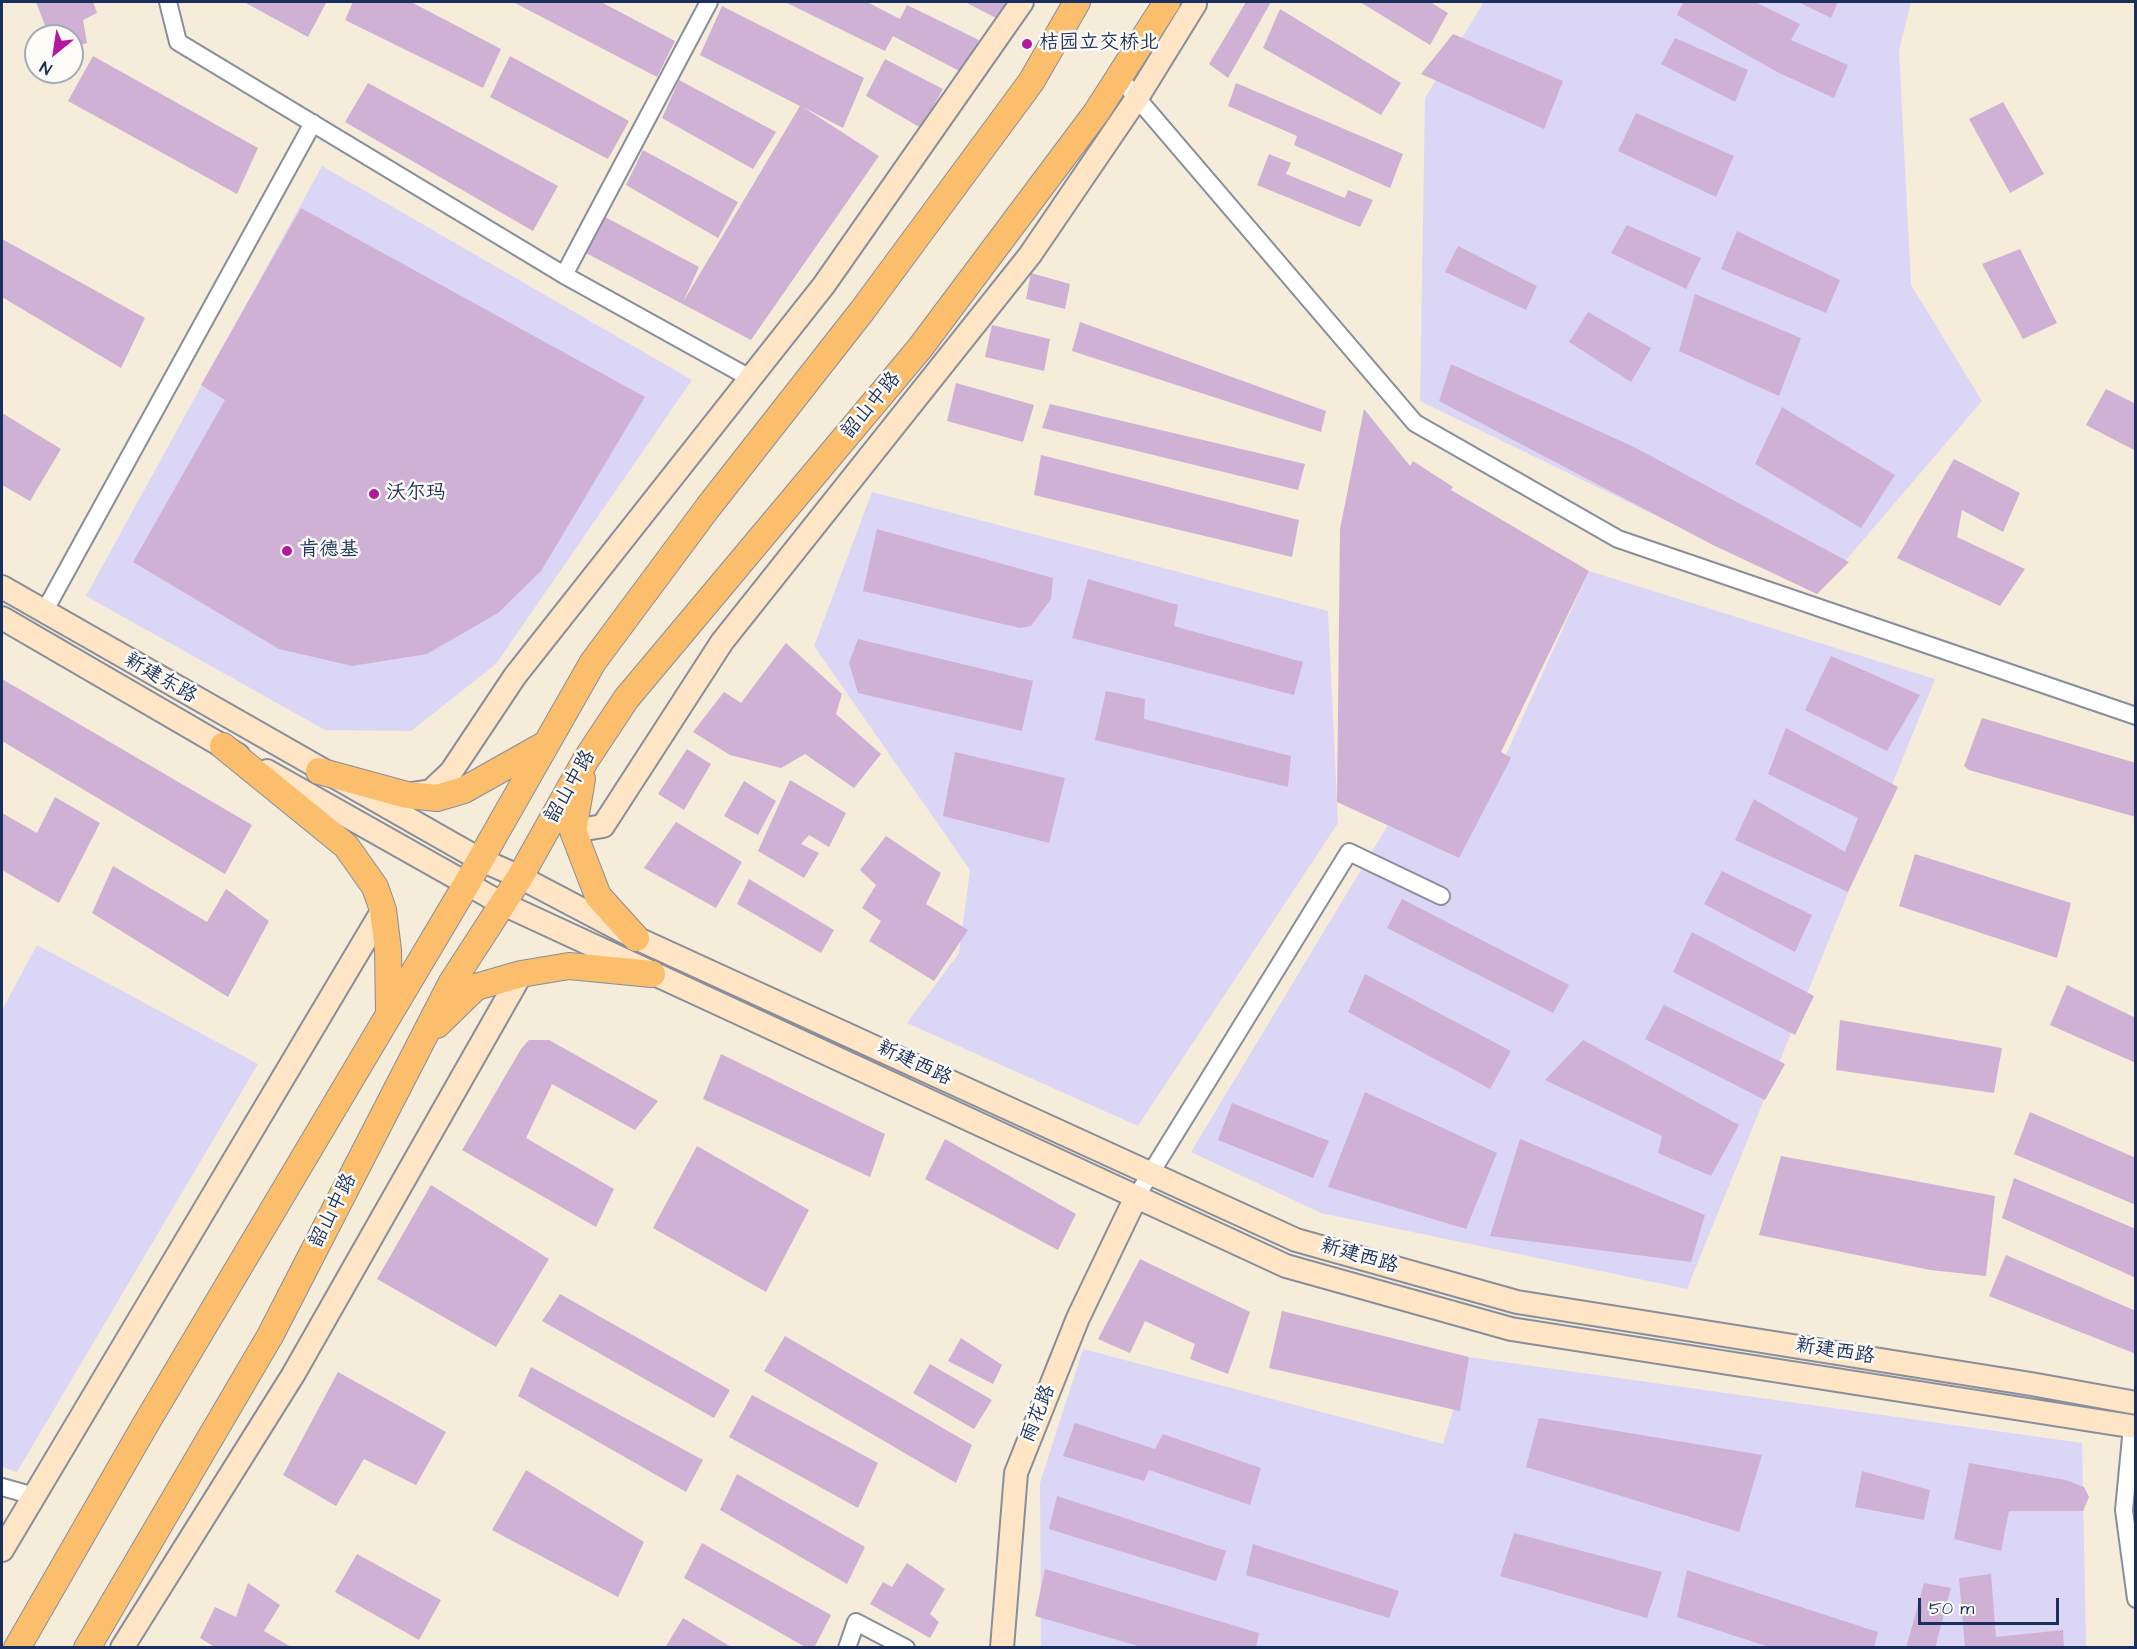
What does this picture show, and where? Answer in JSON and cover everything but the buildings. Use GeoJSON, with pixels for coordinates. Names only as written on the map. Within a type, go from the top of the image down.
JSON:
{"type":"FeatureCollection","features":[{"type":"Feature","properties":{"kind":"main road"},"geometry":{"type":"LineString","coordinates":[[407,795],[432,791],[451,772],[515,676],[824,285],[1022,2]]}},
{"type":"Feature","properties":{"kind":"main road"},"geometry":{"type":"LineString","coordinates":[[17,1647],[150,1417],[466,885],[478,859],[593,662],[709,506],[862,311],[1030,82],[1077,2]]}},
{"type":"Feature","properties":{"kind":"main road","name":"韶山中路"},"geometry":{"type":"LineString","coordinates":[[87,1647],[270,1336],[452,982],[501,903],[520,877],[585,761],[626,699],[920,348],[1096,113],[1167,2]]}},
{"type":"Feature","properties":{"kind":"main road"},"geometry":{"type":"LineString","coordinates":[[573,831],[603,826],[722,642],[1030,255],[1137,98],[1196,3]]}},
{"type":"Feature","properties":{"kind":"main road","name":"新建东路"},"geometry":{"type":"LineString","coordinates":[[2,587],[319,771],[478,859]]}},
{"type":"Feature","properties":{"kind":"main road","name":"新建东路"},"geometry":{"type":"LineString","coordinates":[[2,618],[466,885]]}},
{"type":"Feature","properties":{"kind":"main road"},"geometry":{"type":"LineString","coordinates":[[319,771],[407,795],[437,798],[464,790],[545,745]]}},
{"type":"Feature","properties":{"kind":"main road"},"geometry":{"type":"LineString","coordinates":[[223,746],[346,846],[375,887],[382,910],[388,950],[389,1013]]}},
{"type":"Feature","properties":{"kind":"main road"},"geometry":{"type":"LineString","coordinates":[[585,761],[573,831],[598,896],[636,938]]}},
{"type":"Feature","properties":{"kind":"main road","name":"新建西路"},"geometry":{"type":"LineString","coordinates":[[478,859],[520,877],[636,938],[1296,1240],[1517,1302],[2031,1384],[2136,1403]]}},
{"type":"Feature","properties":{"kind":"main road","name":"新建西路"},"geometry":{"type":"LineString","coordinates":[[466,885],[652,974],[1286,1266],[1511,1329],[2134,1427]]}},
{"type":"Feature","properties":{"kind":"main road"},"geometry":{"type":"LineString","coordinates":[[2,1550],[382,910]]}},
{"type":"Feature","properties":{"kind":"main road"},"geometry":{"type":"LineString","coordinates":[[422,1040],[476,987],[521,974],[568,966],[652,974]]}},
{"type":"Feature","properties":{"kind":"main road"},"geometry":{"type":"LineString","coordinates":[[122,1647],[293,1375],[521,974]]}},
{"type":"Feature","properties":{"kind":"main road","name":"雨花路"},"geometry":{"type":"LineString","coordinates":[[1002,1647],[1016,1473],[1078,1318],[1136,1197]]}},
{"type":"Feature","properties":{"kind":"street"},"geometry":{"type":"LineString","coordinates":[[168,2],[178,42],[564,275],[750,378]]}},
{"type":"Feature","properties":{"kind":"street"},"geometry":{"type":"LineString","coordinates":[[564,275],[709,2]]}},
{"type":"Feature","properties":{"kind":"street"},"geometry":{"type":"LineString","coordinates":[[1146,35],[1196,3]]}},
{"type":"Feature","properties":{"kind":"street"},"geometry":{"type":"LineString","coordinates":[[1119,77],[1415,423],[1618,539],[2136,716]]}},
{"type":"Feature","properties":{"kind":"street"},"geometry":{"type":"LineString","coordinates":[[44,612],[313,123]]}},
{"type":"Feature","properties":{"kind":"street"},"geometry":{"type":"LineString","coordinates":[[1136,1197],[1349,852],[1441,896]]}},
{"type":"Feature","properties":{"kind":"street"},"geometry":{"type":"LineString","coordinates":[[2134,1427],[2124,1510],[2136,1599]]}},
{"type":"Feature","properties":{"kind":"street"},"geometry":{"type":"LineString","coordinates":[[2,1487],[34,1496]]}},
{"type":"Feature","properties":{"kind":"street"},"geometry":{"type":"LineString","coordinates":[[846,1647],[855,1622],[906,1647]]}},
{"type":"Feature","properties":{"kind":"shaded area"},"geometry":{"type":"Polygon","coordinates":[[[1484,2],[1911,2],[1899,50],[1911,285],[1982,401],[1817,594],[1420,401],[1425,98],[1484,2]]]}},
{"type":"Feature","properties":{"kind":"shaded area"},"geometry":{"type":"Polygon","coordinates":[[[322,166],[692,380],[496,664],[411,731],[325,730],[86,596],[322,166]]]}},
{"type":"Feature","properties":{"kind":"shaded area"},"geometry":{"type":"Polygon","coordinates":[[[872,492],[1328,611],[1338,823],[1138,1126],[907,1023],[959,953],[970,870],[814,646],[872,492]]]}},
{"type":"Feature","properties":{"kind":"shaded area"},"geometry":{"type":"Polygon","coordinates":[[[1589,571],[1935,679],[1687,1289],[1321,1213],[1191,1152],[1388,825],[1459,858],[1589,571]]]}},
{"type":"Feature","properties":{"kind":"shaded area"},"geometry":{"type":"Polygon","coordinates":[[[37,945],[258,1064],[17,1472],[2,1467],[2,1010],[37,945]]]}},
{"type":"Feature","properties":{"kind":"shaded area"},"geometry":{"type":"Polygon","coordinates":[[[1083,1349],[1443,1444],[1469,1357],[2082,1443],[2086,1647],[1041,1647],[1040,1483],[1083,1349]]]}},
{"type":"Feature","properties":{"kind":"place","name":"桔园立交桥北"},"geometry":{"type":"Point","coordinates":[1027,44]}},
{"type":"Feature","properties":{"kind":"place","name":"沃尔玛"},"geometry":{"type":"Point","coordinates":[374,494]}},
{"type":"Feature","properties":{"kind":"place","name":"肯德基"},"geometry":{"type":"Point","coordinates":[287,551]}}]}
